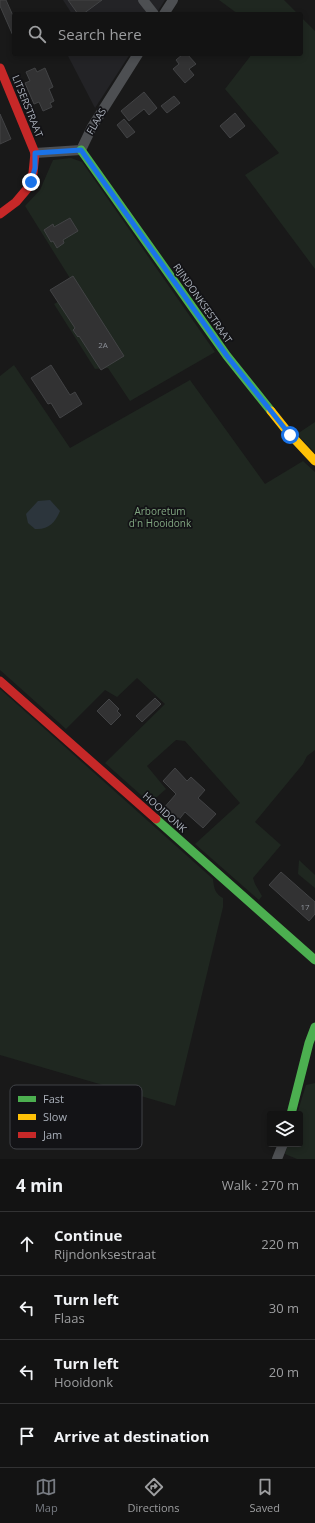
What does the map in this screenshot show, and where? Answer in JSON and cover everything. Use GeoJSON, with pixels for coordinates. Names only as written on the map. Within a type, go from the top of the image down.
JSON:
{"type":"FeatureCollection","features":[{"type":"Feature","properties":{"kind":"street"},"geometry":{"type":"LineString","coordinates":[[143,0],[152,12]]}},
{"type":"Feature","properties":{"kind":"street"},"geometry":{"type":"LineString","coordinates":[[165,12],[173,0]]}},
{"type":"Feature","properties":{"kind":"street","name":"FLAAS"},"geometry":{"type":"LineString","coordinates":[[81,150],[92,127],[137,56]]}},
{"type":"Feature","properties":{"kind":"street","name":"LITSERSTRAAT"},"geometry":{"type":"LineString","coordinates":[[0,68],[35,153]]}},
{"type":"Feature","properties":{"kind":"street"},"geometry":{"type":"LineString","coordinates":[[0,214],[10,208],[22,196],[31,182],[35,168],[35,153],[81,150]]}},
{"type":"Feature","properties":{"kind":"street","name":"RIJNDONKSESTRAAT"},"geometry":{"type":"LineString","coordinates":[[81,150],[227,356],[287,431],[315,461]]}},
{"type":"Feature","properties":{"kind":"street","name":"HOOIDONK"},"geometry":{"type":"LineString","coordinates":[[0,681],[315,960]]}},
{"type":"Feature","properties":{"kind":"street"},"geometry":{"type":"LineString","coordinates":[[292,1111],[309,1043],[315,1027]]}},
{"type":"Feature","properties":{"kind":"street"},"geometry":{"type":"LineString","coordinates":[[277,1159],[281,1147]]}},
{"type":"Feature","properties":{"kind":"shaded area"},"geometry":{"type":"Polygon","coordinates":[[[63,0],[165,0],[157,12],[71,12],[63,0]]]}},
{"type":"Feature","properties":{"kind":"shaded area"},"geometry":{"type":"Polygon","coordinates":[[[68,56],[129,56],[95,108],[68,56]]]}},
{"type":"Feature","properties":{"kind":"shaded area"},"geometry":{"type":"Polygon","coordinates":[[[50,500],[60,511],[58,515],[47,527],[35,529],[28,523],[26,514],[38,501],[50,500]]]}},
{"type":"Feature","properties":{"kind":"green space"},"geometry":{"type":"Polygon","coordinates":[[[219,0],[284,0],[296,12],[235,12],[219,0]]]}},
{"type":"Feature","properties":{"kind":"green space"},"geometry":{"type":"Polygon","coordinates":[[[303,19],[315,31],[315,269],[245,175],[279,153],[225,89],[250,56],[303,56],[303,19]]]}},
{"type":"Feature","properties":{"kind":"green space"},"geometry":{"type":"Polygon","coordinates":[[[71,158],[82,162],[215,352],[130,401],[108,368],[95,369],[54,304],[78,291],[25,206],[40,190],[53,160],[71,158]]]}},
{"type":"Feature","properties":{"kind":"green space","name":"Arboretum d'n Hooidonk"},"geometry":{"type":"Polygon","coordinates":[[[14,365],[70,448],[190,380],[265,484],[303,461],[315,472],[315,750],[307,756],[303,764],[255,822],[281,845],[253,878],[262,896],[259,900],[195,844],[240,803],[185,741],[176,740],[147,766],[166,789],[150,803],[105,763],[165,704],[137,678],[117,697],[105,690],[66,729],[0,670],[0,376],[14,365]]]}},
{"type":"Feature","properties":{"kind":"green space"},"geometry":{"type":"Polygon","coordinates":[[[315,422],[315,453],[297,434],[315,422]]]}},
{"type":"Feature","properties":{"kind":"green space"},"geometry":{"type":"Polygon","coordinates":[[[0,689],[213,879],[215,890],[218,895],[223,898],[223,907],[175,1106],[142,1096],[142,1085],[103,1085],[0,1055],[0,689]]]}},
{"type":"Feature","properties":{"kind":"green space"},"geometry":{"type":"Polygon","coordinates":[[[299,860],[315,875],[315,888],[298,874],[299,860]]]}},
{"type":"Feature","properties":{"kind":"green space"},"geometry":{"type":"Polygon","coordinates":[[[315,1083],[315,1159],[297,1159],[285,1154],[287,1147],[303,1147],[303,1111],[298,1111],[306,1085],[315,1083]]]}},
{"type":"Feature","properties":{"kind":"building"},"geometry":{"type":"Polygon","coordinates":[[[0,0],[6,0],[12,14],[12,33],[0,6],[0,0]]]}},
{"type":"Feature","properties":{"kind":"building"},"geometry":{"type":"Polygon","coordinates":[[[68,0],[102,0],[86,12],[77,12],[68,0]]]}},
{"type":"Feature","properties":{"kind":"building"},"geometry":{"type":"Polygon","coordinates":[[[181,56],[189,56],[196,64],[189,69],[194,75],[185,83],[173,69],[179,64],[176,60],[181,56]]]}},
{"type":"Feature","properties":{"kind":"building"},"geometry":{"type":"Polygon","coordinates":[[[35,68],[37,72],[45,68],[53,87],[49,89],[54,101],[50,103],[52,107],[43,111],[39,102],[34,104],[25,83],[30,81],[26,72],[35,68]]]}},
{"type":"Feature","properties":{"kind":"building"},"geometry":{"type":"Polygon","coordinates":[[[144,92],[157,108],[149,115],[144,109],[129,121],[121,111],[144,92]]]}},
{"type":"Feature","properties":{"kind":"building"},"geometry":{"type":"Polygon","coordinates":[[[174,96],[180,103],[167,113],[161,106],[174,96]]]}},
{"type":"Feature","properties":{"kind":"building"},"geometry":{"type":"Polygon","coordinates":[[[235,113],[245,126],[230,138],[220,126],[235,113]]]}},
{"type":"Feature","properties":{"kind":"building"},"geometry":{"type":"Polygon","coordinates":[[[0,114],[11,139],[0,144],[0,114]]]}},
{"type":"Feature","properties":{"kind":"building"},"geometry":{"type":"Polygon","coordinates":[[[124,119],[135,132],[127,138],[117,125],[124,119]]]}},
{"type":"Feature","properties":{"kind":"building"},"geometry":{"type":"Polygon","coordinates":[[[70,218],[78,231],[63,240],[64,243],[57,248],[53,241],[51,242],[44,230],[53,224],[54,227],[70,218]]]}},
{"type":"Feature","properties":{"kind":"building"},"geometry":{"type":"Polygon","coordinates":[[[73,276],[124,356],[101,370],[79,336],[78,337],[73,330],[75,328],[50,290],[73,276]]]}},
{"type":"Feature","properties":{"kind":"building"},"geometry":{"type":"Polygon","coordinates":[[[51,365],[70,395],[75,392],[82,404],[60,418],[51,403],[48,404],[31,378],[51,365]]]}},
{"type":"Feature","properties":{"kind":"building"},"geometry":{"type":"Polygon","coordinates":[[[155,698],[161,704],[142,722],[136,716],[155,698]]]}},
{"type":"Feature","properties":{"kind":"building"},"geometry":{"type":"Polygon","coordinates":[[[109,699],[119,709],[117,711],[121,715],[111,725],[97,711],[109,699]]]}},
{"type":"Feature","properties":{"kind":"building"},"geometry":{"type":"Polygon","coordinates":[[[175,768],[187,781],[191,777],[205,790],[198,798],[216,814],[203,828],[185,812],[177,822],[163,809],[176,794],[163,781],[175,768]]]}},
{"type":"Feature","properties":{"kind":"building"},"geometry":{"type":"Polygon","coordinates":[[[281,872],[315,902],[315,914],[309,921],[269,885],[281,872]]]}},
{"type":"Feature","properties":{"kind":"traffic: fast"},"geometry":{"type":"LineString","coordinates":[[81,150],[227,356],[271,411]]}},
{"type":"Feature","properties":{"kind":"traffic: fast"},"geometry":{"type":"LineString","coordinates":[[156,819],[315,960]]}},
{"type":"Feature","properties":{"kind":"traffic: fast"},"geometry":{"type":"LineString","coordinates":[[292,1111],[309,1043],[315,1027]]}},
{"type":"Feature","properties":{"kind":"traffic: slow"},"geometry":{"type":"LineString","coordinates":[[271,411],[287,431],[315,461]]}},
{"type":"Feature","properties":{"kind":"traffic: jam"},"geometry":{"type":"LineString","coordinates":[[0,68],[35,153],[33,173],[27,189],[16,202],[0,214]]}},
{"type":"Feature","properties":{"kind":"traffic: jam"},"geometry":{"type":"LineString","coordinates":[[0,681],[156,819]]}},
{"type":"Feature","properties":{"kind":"route"},"geometry":{"type":"LineString","coordinates":[[31,182],[35,168],[35,153],[81,150],[227,356],[290,435]]}}]}
